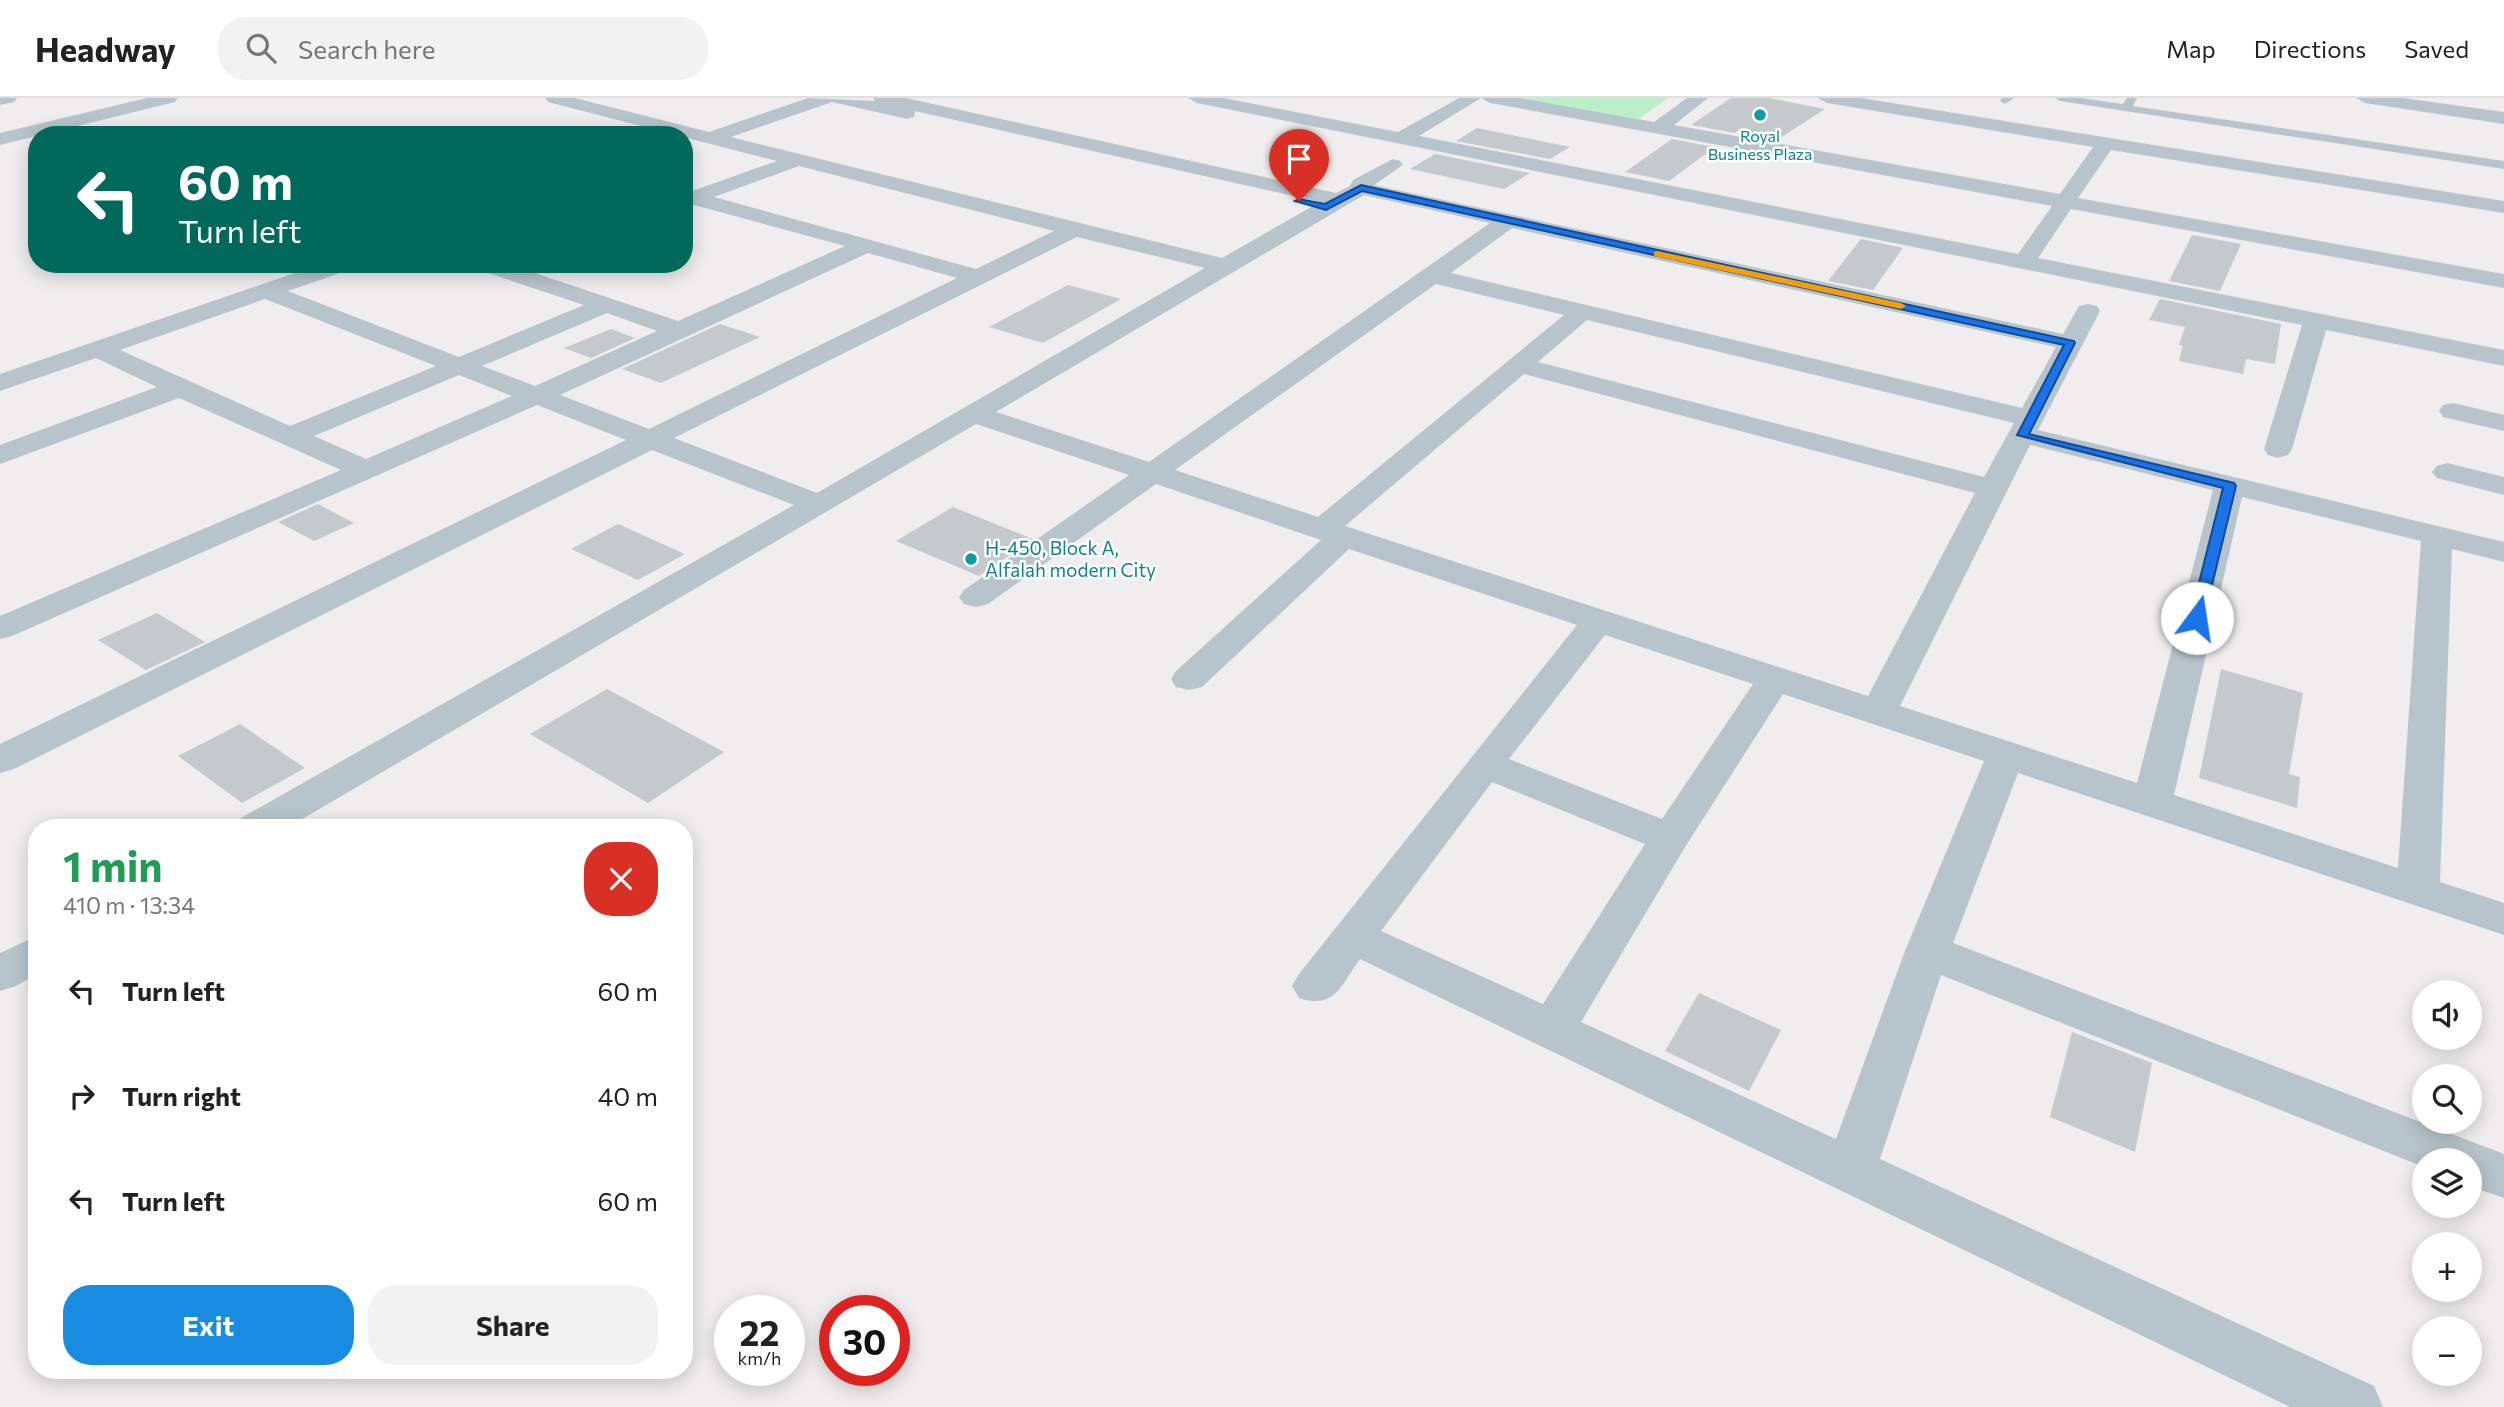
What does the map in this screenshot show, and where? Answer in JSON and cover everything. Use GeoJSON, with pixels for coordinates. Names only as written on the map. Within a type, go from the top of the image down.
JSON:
{"type":"FeatureCollection","features":[{"type":"Feature","properties":{"kind":"street"},"geometry":{"type":"LineString","coordinates":[[0,100],[8,98]]}},
{"type":"Feature","properties":{"kind":"street"},"geometry":{"type":"LineString","coordinates":[[54,126],[169,98]]}},
{"type":"Feature","properties":{"kind":"street"},"geometry":{"type":"LineString","coordinates":[[81,126],[193,98]]}},
{"type":"Feature","properties":{"kind":"street"},"geometry":{"type":"LineString","coordinates":[[554,98],[668,126]]}},
{"type":"Feature","properties":{"kind":"street"},"geometry":{"type":"LineString","coordinates":[[693,144],[826,98]]}},
{"type":"Feature","properties":{"kind":"street"},"geometry":{"type":"LineString","coordinates":[[838,98],[1342,198],[1507,221],[2070,343]]}},
{"type":"Feature","properties":{"kind":"street"},"geometry":{"type":"LineString","coordinates":[[882,98],[1342,198]]}},
{"type":"Feature","properties":{"kind":"street"},"geometry":{"type":"LineString","coordinates":[[1197,98],[2504,358]]}},
{"type":"Feature","properties":{"kind":"street"},"geometry":{"type":"LineString","coordinates":[[1402,138],[1472,98]]}},
{"type":"Feature","properties":{"kind":"street"},"geometry":{"type":"LineString","coordinates":[[1490,98],[2066,199],[2504,281]]}},
{"type":"Feature","properties":{"kind":"street"},"geometry":{"type":"LineString","coordinates":[[1661,126],[1699,98]]}},
{"type":"Feature","properties":{"kind":"street"},"geometry":{"type":"LineString","coordinates":[[1827,98],[1995,106],[2046,104],[2254,154],[2504,192]]}},
{"type":"Feature","properties":{"kind":"street"},"geometry":{"type":"LineString","coordinates":[[1913,98],[1995,106],[2254,154],[2504,207]]}},
{"type":"Feature","properties":{"kind":"street"},"geometry":{"type":"LineString","coordinates":[[2365,98],[2504,115]]}},
{"type":"Feature","properties":{"kind":"street"},"geometry":{"type":"LineString","coordinates":[[2396,98],[2504,115]]}},
{"type":"Feature","properties":{"kind":"street"},"geometry":{"type":"LineString","coordinates":[[1995,106],[2105,144],[2254,154],[2504,180]]}},
{"type":"Feature","properties":{"kind":"street"},"geometry":{"type":"LineString","coordinates":[[0,139],[28,132]]}},
{"type":"Feature","properties":{"kind":"street"},"geometry":{"type":"LineString","coordinates":[[693,132],[1225,266]]}},
{"type":"Feature","properties":{"kind":"street"},"geometry":{"type":"LineString","coordinates":[[0,146],[28,139]]}},
{"type":"Feature","properties":{"kind":"street"},"geometry":{"type":"LineString","coordinates":[[2023,263],[2105,144]]}},
{"type":"Feature","properties":{"kind":"street"},"geometry":{"type":"LineString","coordinates":[[693,197],[800,159]]}},
{"type":"Feature","properties":{"kind":"street"},"geometry":{"type":"LineString","coordinates":[[271,819],[974,414],[1342,198],[1393,165]]}},
{"type":"Feature","properties":{"kind":"street"},"geometry":{"type":"LineString","coordinates":[[2066,199],[2504,274]]}},
{"type":"Feature","properties":{"kind":"street"},"geometry":{"type":"LineString","coordinates":[[693,200],[978,277]]}},
{"type":"Feature","properties":{"kind":"street"},"geometry":{"type":"LineString","coordinates":[[976,597],[1507,221]]}},
{"type":"Feature","properties":{"kind":"street"},"geometry":{"type":"LineString","coordinates":[[3,756],[652,440],[1074,230]]}},
{"type":"Feature","properties":{"kind":"street"},"geometry":{"type":"LineString","coordinates":[[0,629],[537,395],[866,245]]}},
{"type":"Feature","properties":{"kind":"street"},"geometry":{"type":"LineString","coordinates":[[0,383],[319,273]]}},
{"type":"Feature","properties":{"kind":"street"},"geometry":{"type":"LineString","coordinates":[[517,273],[678,330]]}},
{"type":"Feature","properties":{"kind":"street"},"geometry":{"type":"LineString","coordinates":[[1432,276],[2027,427],[2229,486],[2504,552]]}},
{"type":"Feature","properties":{"kind":"street"},"geometry":{"type":"LineString","coordinates":[[267,292],[819,504]]}},
{"type":"Feature","properties":{"kind":"street"},"geometry":{"type":"LineString","coordinates":[[287,437],[606,305]]}},
{"type":"Feature","properties":{"kind":"street"},"geometry":{"type":"LineString","coordinates":[[1878,713],[1993,488],[2088,311]]}},
{"type":"Feature","properties":{"kind":"street"},"geometry":{"type":"LineString","coordinates":[[1189,679],[1333,533],[1519,365],[1582,312]]}},
{"type":"Feature","properties":{"kind":"street"},"geometry":{"type":"LineString","coordinates":[[2278,449],[2316,321]]}},
{"type":"Feature","properties":{"kind":"street"},"geometry":{"type":"LineString","coordinates":[[99,350],[365,470]]}},
{"type":"Feature","properties":{"kind":"street"},"geometry":{"type":"LineString","coordinates":[[1519,365],[1993,488]]}},
{"type":"Feature","properties":{"kind":"street"},"geometry":{"type":"LineString","coordinates":[[0,455],[180,388]]}},
{"type":"Feature","properties":{"kind":"street"},"geometry":{"type":"LineString","coordinates":[[2452,411],[2504,423]]}},
{"type":"Feature","properties":{"kind":"street"},"geometry":{"type":"LineString","coordinates":[[974,414],[2504,919]]}},
{"type":"Feature","properties":{"kind":"street"},"geometry":{"type":"LineString","coordinates":[[2447,472],[2504,486]]}},
{"type":"Feature","properties":{"kind":"street"},"geometry":{"type":"LineString","coordinates":[[2152,803],[2229,486]]}},
{"type":"Feature","properties":{"kind":"street"},"geometry":{"type":"LineString","coordinates":[[2418,891],[2437,536]]}},
{"type":"Feature","properties":{"kind":"street"},"geometry":{"type":"LineString","coordinates":[[1315,986],[1599,620]]}},
{"type":"Feature","properties":{"kind":"street"},"geometry":{"type":"LineString","coordinates":[[1552,1029],[1670,838],[1775,679]]}},
{"type":"Feature","properties":{"kind":"street"},"geometry":{"type":"LineString","coordinates":[[1851,1169],[1927,951],[2006,755]]}},
{"type":"Feature","properties":{"kind":"street"},"geometry":{"type":"LineString","coordinates":[[1485,764],[1670,838]]}},
{"type":"Feature","properties":{"kind":"street"},"geometry":{"type":"LineString","coordinates":[[1353,937],[2353,1407]]}},
{"type":"Feature","properties":{"kind":"street"},"geometry":{"type":"LineString","coordinates":[[1927,951],[2432,1148]]}},
{"type":"Feature","properties":{"kind":"street"},"geometry":{"type":"LineString","coordinates":[[0,974],[28,958]]}},
{"type":"Feature","properties":{"kind":"street"},"geometry":{"type":"LineString","coordinates":[[2482,1168],[2504,1176]]}},
{"type":"Feature","properties":{"kind":"lane"},"geometry":{"type":"LineString","coordinates":[[2046,104],[2129,103],[2504,165]]}},
{"type":"Feature","properties":{"kind":"green space"},"geometry":{"type":"Polygon","coordinates":[[[1518,98],[1668,98],[1639,119],[1518,98]]]}},
{"type":"Feature","properties":{"kind":"building","name":"Royal Business Plaza"},"geometry":{"type":"Polygon","coordinates":[[[1731,98],[1769,98],[1825,109],[1780,138],[1691,125],[1731,98]]]}},
{"type":"Feature","properties":{"kind":"building"},"geometry":{"type":"Polygon","coordinates":[[[1477,128],[1570,147],[1550,159],[1456,141],[1477,128]]]}},
{"type":"Feature","properties":{"kind":"building"},"geometry":{"type":"Polygon","coordinates":[[[1672,139],[1715,147],[1669,181],[1625,172],[1672,139]]]}},
{"type":"Feature","properties":{"kind":"building"},"geometry":{"type":"Polygon","coordinates":[[[1435,154],[1530,173],[1504,189],[1410,169],[1435,154]]]}},
{"type":"Feature","properties":{"kind":"building"},"geometry":{"type":"Polygon","coordinates":[[[2192,235],[2241,244],[2220,291],[2169,281],[2192,235]]]}},
{"type":"Feature","properties":{"kind":"building"},"geometry":{"type":"Polygon","coordinates":[[[1861,239],[1903,248],[1873,290],[1828,281],[1861,239]]]}},
{"type":"Feature","properties":{"kind":"building"},"geometry":{"type":"Polygon","coordinates":[[[1068,285],[1121,299],[1043,343],[989,327],[1068,285]]]}},
{"type":"Feature","properties":{"kind":"building"},"geometry":{"type":"Polygon","coordinates":[[[2160,299],[2281,324],[2275,364],[2246,359],[2243,374],[2179,361],[2183,346],[2179,345],[2185,327],[2149,320],[2160,299]]]}},
{"type":"Feature","properties":{"kind":"building"},"geometry":{"type":"Polygon","coordinates":[[[720,324],[760,337],[661,383],[622,369],[720,324]]]}},
{"type":"Feature","properties":{"kind":"building"},"geometry":{"type":"Polygon","coordinates":[[[611,329],[635,338],[591,358],[564,348],[611,329]]]}},
{"type":"Feature","properties":{"kind":"building"},"geometry":{"type":"Polygon","coordinates":[[[318,504],[354,523],[314,541],[278,522],[318,504]]]}},
{"type":"Feature","properties":{"kind":"building","name":"H-450, Block A, Alfalah modern City"},"geometry":{"type":"Polygon","coordinates":[[[953,507],[1033,539],[979,576],[896,541],[953,507]]]}},
{"type":"Feature","properties":{"kind":"building"},"geometry":{"type":"Polygon","coordinates":[[[618,524],[685,554],[638,580],[571,549],[618,524]]]}},
{"type":"Feature","properties":{"kind":"building"},"geometry":{"type":"Polygon","coordinates":[[[157,613],[205,642],[146,670],[98,640],[157,613]]]}},
{"type":"Feature","properties":{"kind":"building"},"geometry":{"type":"Polygon","coordinates":[[[2221,669],[2303,693],[2289,774],[2300,777],[2297,808],[2199,778],[2221,669]]]}},
{"type":"Feature","properties":{"kind":"building"},"geometry":{"type":"Polygon","coordinates":[[[607,689],[724,752],[648,803],[530,734],[607,689]]]}},
{"type":"Feature","properties":{"kind":"building"},"geometry":{"type":"Polygon","coordinates":[[[240,724],[305,768],[242,803],[178,756],[240,724]]]}},
{"type":"Feature","properties":{"kind":"building"},"geometry":{"type":"Polygon","coordinates":[[[1699,993],[1781,1030],[1749,1091],[1665,1051],[1699,993]]]}},
{"type":"Feature","properties":{"kind":"building"},"geometry":{"type":"Polygon","coordinates":[[[2072,1032],[2152,1063],[2135,1152],[2050,1117],[2072,1032]]]}},
{"type":"Feature","properties":{"kind":"slow traffic"},"geometry":{"type":"LineString","coordinates":[[1657,254],[1901,306]]}},
{"type":"Feature","properties":{"kind":"place","name":"Royal Business Plaza"},"geometry":{"type":"Point","coordinates":[1760,115]}},
{"type":"Feature","properties":{"kind":"place","name":"H-450, Block A, Alfalah modern City"},"geometry":{"type":"Point","coordinates":[971,559]}},
{"type":"Feature","properties":{"kind":"route"},"geometry":{"type":"LineString","coordinates":[[1299,201],[1326,207],[1361,188],[2070,343],[2023,435],[2229,486],[2197,618]]}}]}
